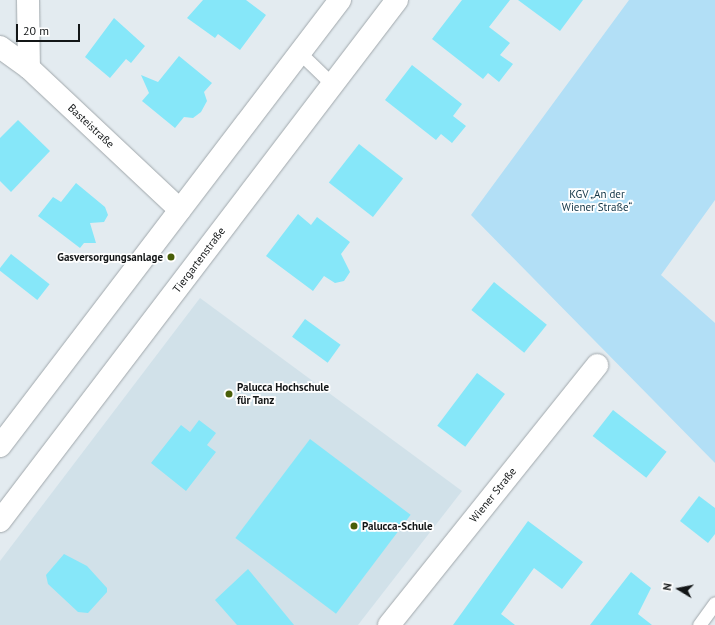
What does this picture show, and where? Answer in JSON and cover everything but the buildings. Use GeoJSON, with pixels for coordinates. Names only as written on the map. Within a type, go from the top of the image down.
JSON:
{"type":"FeatureCollection","features":[{"type":"Feature","properties":{"kind":"street"},"geometry":{"type":"LineString","coordinates":[[28,0],[29,68]]}},
{"type":"Feature","properties":{"kind":"street"},"geometry":{"type":"LineString","coordinates":[[0,446],[340,0]]}},
{"type":"Feature","properties":{"kind":"street","name":"Tiergartenstraße"},"geometry":{"type":"LineString","coordinates":[[0,521],[398,0]]}},
{"type":"Feature","properties":{"kind":"street","name":"Basteistraße"},"geometry":{"type":"LineString","coordinates":[[0,47],[29,68],[180,210]]}},
{"type":"Feature","properties":{"kind":"street","name":"Wiener Straße"},"geometry":{"type":"LineString","coordinates":[[389,625],[597,365]]}},
{"type":"Feature","properties":{"kind":"lane"},"geometry":{"type":"LineString","coordinates":[[300,53],[333,85]]}},
{"type":"Feature","properties":{"kind":"lane"},"geometry":{"type":"LineString","coordinates":[[699,625],[715,603]]}},
{"type":"Feature","properties":{"kind":"shaded area","name":"Palucca Hochschule für Tanz"},"geometry":{"type":"Polygon","coordinates":[[[200,298],[462,491],[358,625],[0,625],[0,561],[200,298]]]}},
{"type":"Feature","properties":{"kind":"green space","name":"KGV „An der Wiener Straße“"},"geometry":{"type":"Polygon","coordinates":[[[629,0],[715,0],[715,200],[661,275],[715,323],[715,463],[471,215],[629,0]]]}},
{"type":"Feature","properties":{"kind":"place","name":"Gasversorgungsanlage"},"geometry":{"type":"Point","coordinates":[171,257]}},
{"type":"Feature","properties":{"kind":"place","name":"Palucca Hochschule für Tanz"},"geometry":{"type":"Point","coordinates":[229,394]}},
{"type":"Feature","properties":{"kind":"place","name":"Palucca-Schule"},"geometry":{"type":"Point","coordinates":[354,526]}}]}
